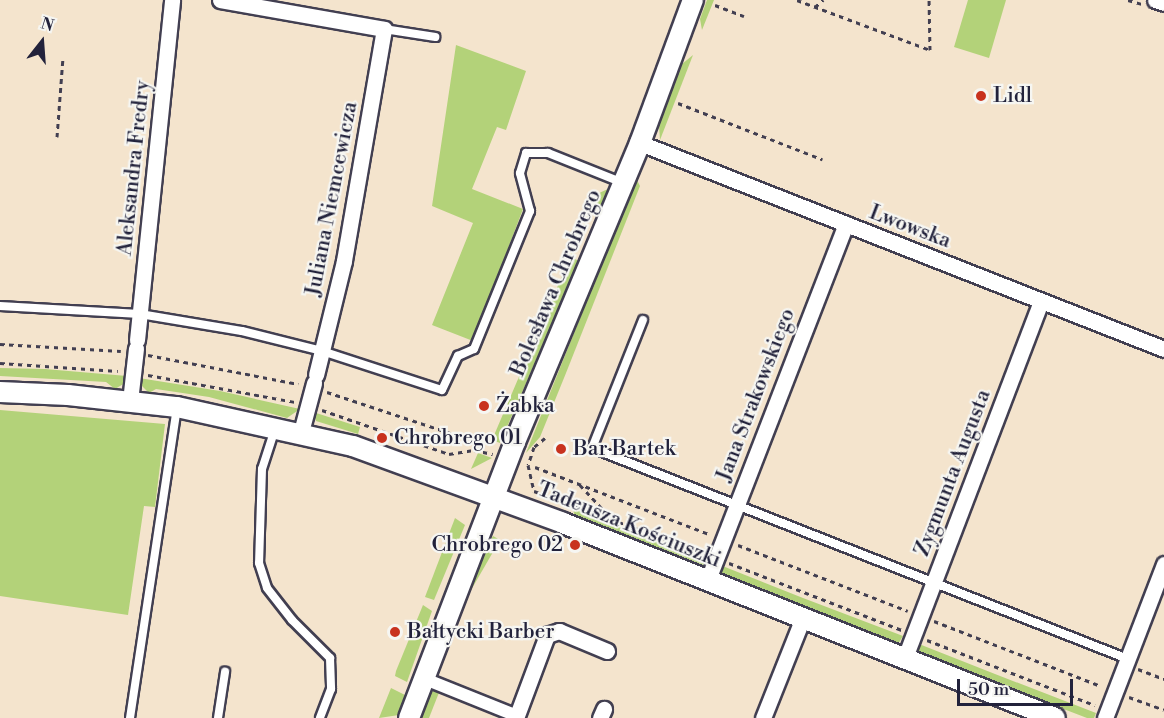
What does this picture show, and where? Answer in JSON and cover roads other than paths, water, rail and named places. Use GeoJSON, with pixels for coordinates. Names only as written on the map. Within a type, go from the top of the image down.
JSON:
{"type":"FeatureCollection","features":[{"type":"Feature","properties":{"kind":"street","name":"Aleksandra Fredry"},"geometry":{"type":"LineString","coordinates":[[130,401],[172,0]]}},
{"type":"Feature","properties":{"kind":"street"},"geometry":{"type":"LineString","coordinates":[[223,0],[384,29]]}},
{"type":"Feature","properties":{"kind":"street","name":"Bolesława Chrobrego"},"geometry":{"type":"LineString","coordinates":[[409,718],[493,498],[640,143],[693,0]]}},
{"type":"Feature","properties":{"kind":"street"},"geometry":{"type":"LineString","coordinates":[[1155,0],[1164,3]]}},
{"type":"Feature","properties":{"kind":"street","name":"Juliana Niemcewicza"},"geometry":{"type":"LineString","coordinates":[[301,432],[322,351],[366,148],[384,29]]}},
{"type":"Feature","properties":{"kind":"street","name":"Lwowska"},"geometry":{"type":"LineString","coordinates":[[640,143],[1164,349]]}},
{"type":"Feature","properties":{"kind":"street","name":"Jana Strakowskiego"},"geometry":{"type":"LineString","coordinates":[[707,582],[846,224]]}},
{"type":"Feature","properties":{"kind":"street","name":"Zygmunta Augusta"},"geometry":{"type":"LineString","coordinates":[[904,660],[1041,301]]}},
{"type":"Feature","properties":{"kind":"street","name":"Tadeusza Kościuszki"},"geometry":{"type":"LineString","coordinates":[[0,392],[130,401],[177,407],[276,426],[353,447],[493,498],[1055,718]]}},
{"type":"Feature","properties":{"kind":"street"},"geometry":{"type":"LineString","coordinates":[[1106,714],[1164,564]]}},
{"type":"Feature","properties":{"kind":"street"},"geometry":{"type":"LineString","coordinates":[[763,718],[802,620]]}},
{"type":"Feature","properties":{"kind":"street"},"geometry":{"type":"LineString","coordinates":[[425,679],[520,717],[547,635],[560,631],[607,651]]}},
{"type":"Feature","properties":{"kind":"lane"},"geometry":{"type":"LineString","coordinates":[[384,29],[435,37]]}},
{"type":"Feature","properties":{"kind":"lane"},"geometry":{"type":"LineString","coordinates":[[0,306],[140,314],[242,331],[322,351],[442,390],[458,356],[474,349],[530,211],[520,173],[526,153],[548,153],[624,183]]}},
{"type":"Feature","properties":{"kind":"lane"},"geometry":{"type":"LineString","coordinates":[[643,320],[592,448],[1128,658]]}},
{"type":"Feature","properties":{"kind":"lane"},"geometry":{"type":"LineString","coordinates":[[130,718],[177,407]]}},
{"type":"Feature","properties":{"kind":"lane"},"geometry":{"type":"LineString","coordinates":[[276,426],[262,469],[259,563],[267,588],[292,620],[330,658],[331,689],[320,718]]}},
{"type":"Feature","properties":{"kind":"lane"},"geometry":{"type":"LineString","coordinates":[[218,718],[225,672]]}},
{"type":"Feature","properties":{"kind":"place","name":"Lidl"},"geometry":{"type":"Point","coordinates":[981,96]}},
{"type":"Feature","properties":{"kind":"place","name":"Żabka"},"geometry":{"type":"Point","coordinates":[484,406]}},
{"type":"Feature","properties":{"kind":"place","name":"Chrobrego 01"},"geometry":{"type":"Point","coordinates":[382,438]}},
{"type":"Feature","properties":{"kind":"place","name":"Bar Bartek"},"geometry":{"type":"Point","coordinates":[561,449]}},
{"type":"Feature","properties":{"kind":"place","name":"Chrobrego 02"},"geometry":{"type":"Point","coordinates":[575,545]}},
{"type":"Feature","properties":{"kind":"place","name":"Bałtycki Barber"},"geometry":{"type":"Point","coordinates":[395,632]}}]}
